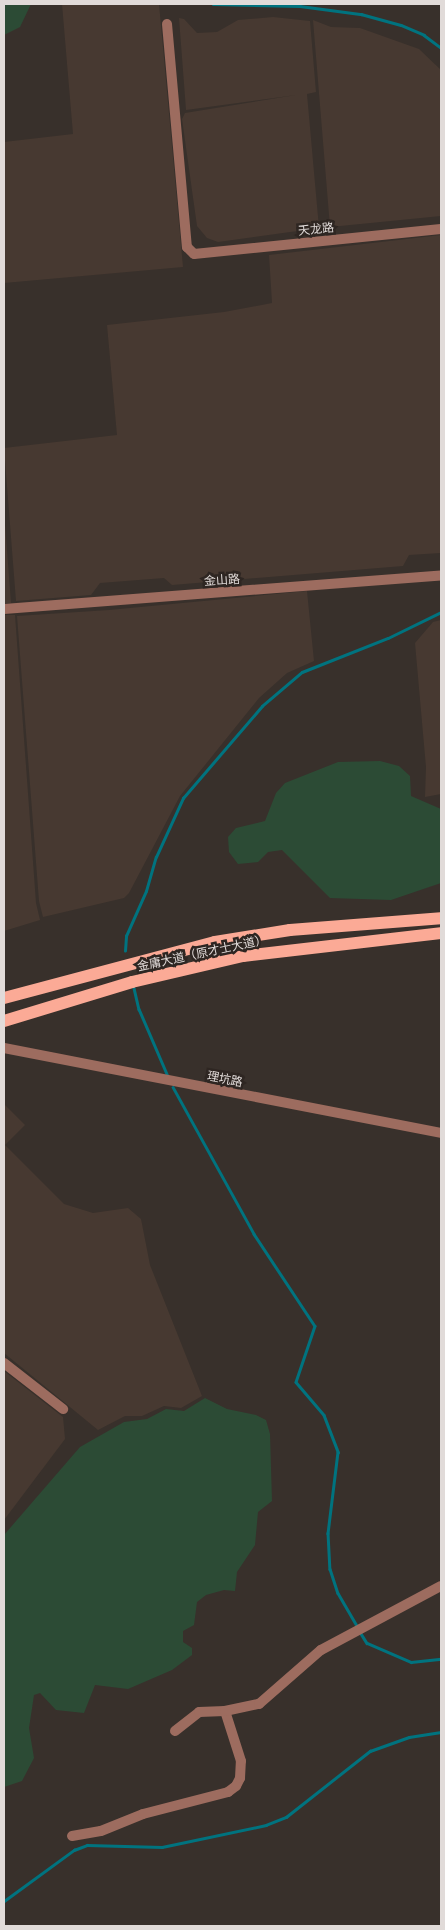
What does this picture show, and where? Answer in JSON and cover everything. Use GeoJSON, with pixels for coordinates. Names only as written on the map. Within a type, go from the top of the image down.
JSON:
{"type":"FeatureCollection","features":[{"type":"Feature","properties":{"kind":"main road","name":"金庸大道（原才士大道）"},"geometry":{"type":"LineString","coordinates":[[4,998],[215,942],[290,930],[441,918]]}},
{"type":"Feature","properties":{"kind":"main road","name":"金庸大道（原才士大道）"},"geometry":{"type":"LineString","coordinates":[[4,1021],[129,983],[243,956],[441,933]]}},
{"type":"Feature","properties":{"kind":"main road"},"geometry":{"type":"LineString","coordinates":[[125,966],[129,983]]}},
{"type":"Feature","properties":{"kind":"street","name":"天龙路"},"geometry":{"type":"LineString","coordinates":[[167,24],[187,247],[194,254],[441,229]]}},
{"type":"Feature","properties":{"kind":"street","name":"金山路"},"geometry":{"type":"LineString","coordinates":[[4,610],[441,575]]}},
{"type":"Feature","properties":{"kind":"street","name":"理坑路"},"geometry":{"type":"LineString","coordinates":[[4,1048],[441,1133]]}},
{"type":"Feature","properties":{"kind":"street"},"geometry":{"type":"LineString","coordinates":[[4,1363],[63,1409]]}},
{"type":"Feature","properties":{"kind":"street"},"geometry":{"type":"LineString","coordinates":[[175,1731],[199,1712],[246,1708],[271,1696],[321,1650],[441,1586]]}},
{"type":"Feature","properties":{"kind":"street"},"geometry":{"type":"LineString","coordinates":[[72,1836],[101,1831],[143,1814],[228,1792],[236,1786],[240,1778],[241,1760],[225,1711]]}},
{"type":"Feature","properties":{"kind":"shaded area"},"geometry":{"type":"Polygon","coordinates":[[[62,4],[159,4],[183,267],[4,283],[4,142],[73,134],[62,4]]]}},
{"type":"Feature","properties":{"kind":"shaded area"},"geometry":{"type":"Polygon","coordinates":[[[273,17],[310,21],[316,92],[307,94],[319,228],[218,242],[207,238],[197,226],[182,119],[185,113],[296,95],[186,110],[179,18],[184,19],[197,33],[217,32],[238,20],[273,17]]]}},
{"type":"Feature","properties":{"kind":"shaded area"},"geometry":{"type":"Polygon","coordinates":[[[313,20],[331,27],[360,28],[419,49],[441,70],[441,216],[330,227],[313,20]]]}},
{"type":"Feature","properties":{"kind":"shaded area"},"geometry":{"type":"Polygon","coordinates":[[[441,235],[441,553],[409,555],[403,566],[172,585],[164,578],[100,583],[91,595],[16,601],[4,448],[117,435],[107,325],[224,312],[272,303],[269,255],[441,235]]]}},
{"type":"Feature","properties":{"kind":"shaded area"},"geometry":{"type":"Polygon","coordinates":[[[4,511],[11,603],[4,603],[4,511]]]}},
{"type":"Feature","properties":{"kind":"shaded area"},"geometry":{"type":"Polygon","coordinates":[[[307,591],[314,661],[287,673],[259,698],[180,796],[129,893],[124,898],[43,917],[39,901],[17,616],[109,610],[307,591]]]}},
{"type":"Feature","properties":{"kind":"shaded area"},"geometry":{"type":"Polygon","coordinates":[[[4,615],[15,615],[36,903],[40,920],[4,931],[4,615]]]}},
{"type":"Feature","properties":{"kind":"shaded area"},"geometry":{"type":"Polygon","coordinates":[[[441,620],[441,794],[425,797],[426,767],[415,643],[433,622],[441,620]]]}},
{"type":"Feature","properties":{"kind":"shaded area"},"geometry":{"type":"Polygon","coordinates":[[[4,1104],[25,1125],[5,1145],[64,1204],[93,1213],[128,1208],[141,1219],[150,1265],[202,1396],[181,1408],[164,1406],[142,1416],[125,1416],[98,1430],[4,1353],[4,1104]]]}},
{"type":"Feature","properties":{"kind":"shaded area"},"geometry":{"type":"Polygon","coordinates":[[[4,1371],[63,1417],[65,1439],[4,1520],[4,1371]]]}},
{"type":"Feature","properties":{"kind":"green space"},"geometry":{"type":"Polygon","coordinates":[[[4,4],[31,4],[20,27],[4,35],[4,4]]]}},
{"type":"Feature","properties":{"kind":"green space"},"geometry":{"type":"Polygon","coordinates":[[[380,761],[399,766],[410,776],[411,796],[441,809],[441,883],[391,900],[330,898],[282,850],[268,852],[258,862],[238,864],[229,852],[228,837],[236,828],[265,821],[276,793],[285,783],[338,762],[380,761]]]}},
{"type":"Feature","properties":{"kind":"green space"},"geometry":{"type":"Polygon","coordinates":[[[205,1398],[227,1409],[256,1415],[266,1420],[270,1434],[272,1501],[258,1512],[255,1545],[237,1572],[235,1591],[224,1590],[206,1595],[197,1602],[194,1625],[183,1631],[183,1642],[192,1648],[192,1655],[172,1670],[128,1689],[95,1685],[84,1713],[56,1710],[40,1693],[34,1695],[29,1728],[34,1758],[22,1781],[4,1787],[4,1535],[80,1447],[124,1422],[147,1419],[166,1409],[184,1411],[205,1398]]]}},
{"type":"Feature","properties":{"kind":"waterway"},"geometry":{"type":"LineString","coordinates":[[213,4],[300,6],[361,14],[401,25],[424,35],[441,48]]}},
{"type":"Feature","properties":{"kind":"waterway"},"geometry":{"type":"LineString","coordinates":[[125,951],[126,936],[146,891],[156,857],[183,798],[262,706],[302,672],[388,638],[441,612]]}},
{"type":"Feature","properties":{"kind":"waterway"},"geometry":{"type":"LineString","coordinates":[[134,988],[139,1009],[167,1074]]}},
{"type":"Feature","properties":{"kind":"waterway"},"geometry":{"type":"LineString","coordinates":[[173,1087],[254,1234],[315,1326],[296,1382],[324,1415],[338,1452],[328,1533],[330,1569],[338,1593],[358,1627]]}},
{"type":"Feature","properties":{"kind":"waterway"},"geometry":{"type":"LineString","coordinates":[[360,1632],[367,1643],[411,1662],[441,1659]]}},
{"type":"Feature","properties":{"kind":"waterway"},"geometry":{"type":"LineString","coordinates":[[4,1901],[74,1850],[87,1845],[162,1847],[266,1825],[286,1817],[370,1751],[409,1737],[441,1732]]}}]}
